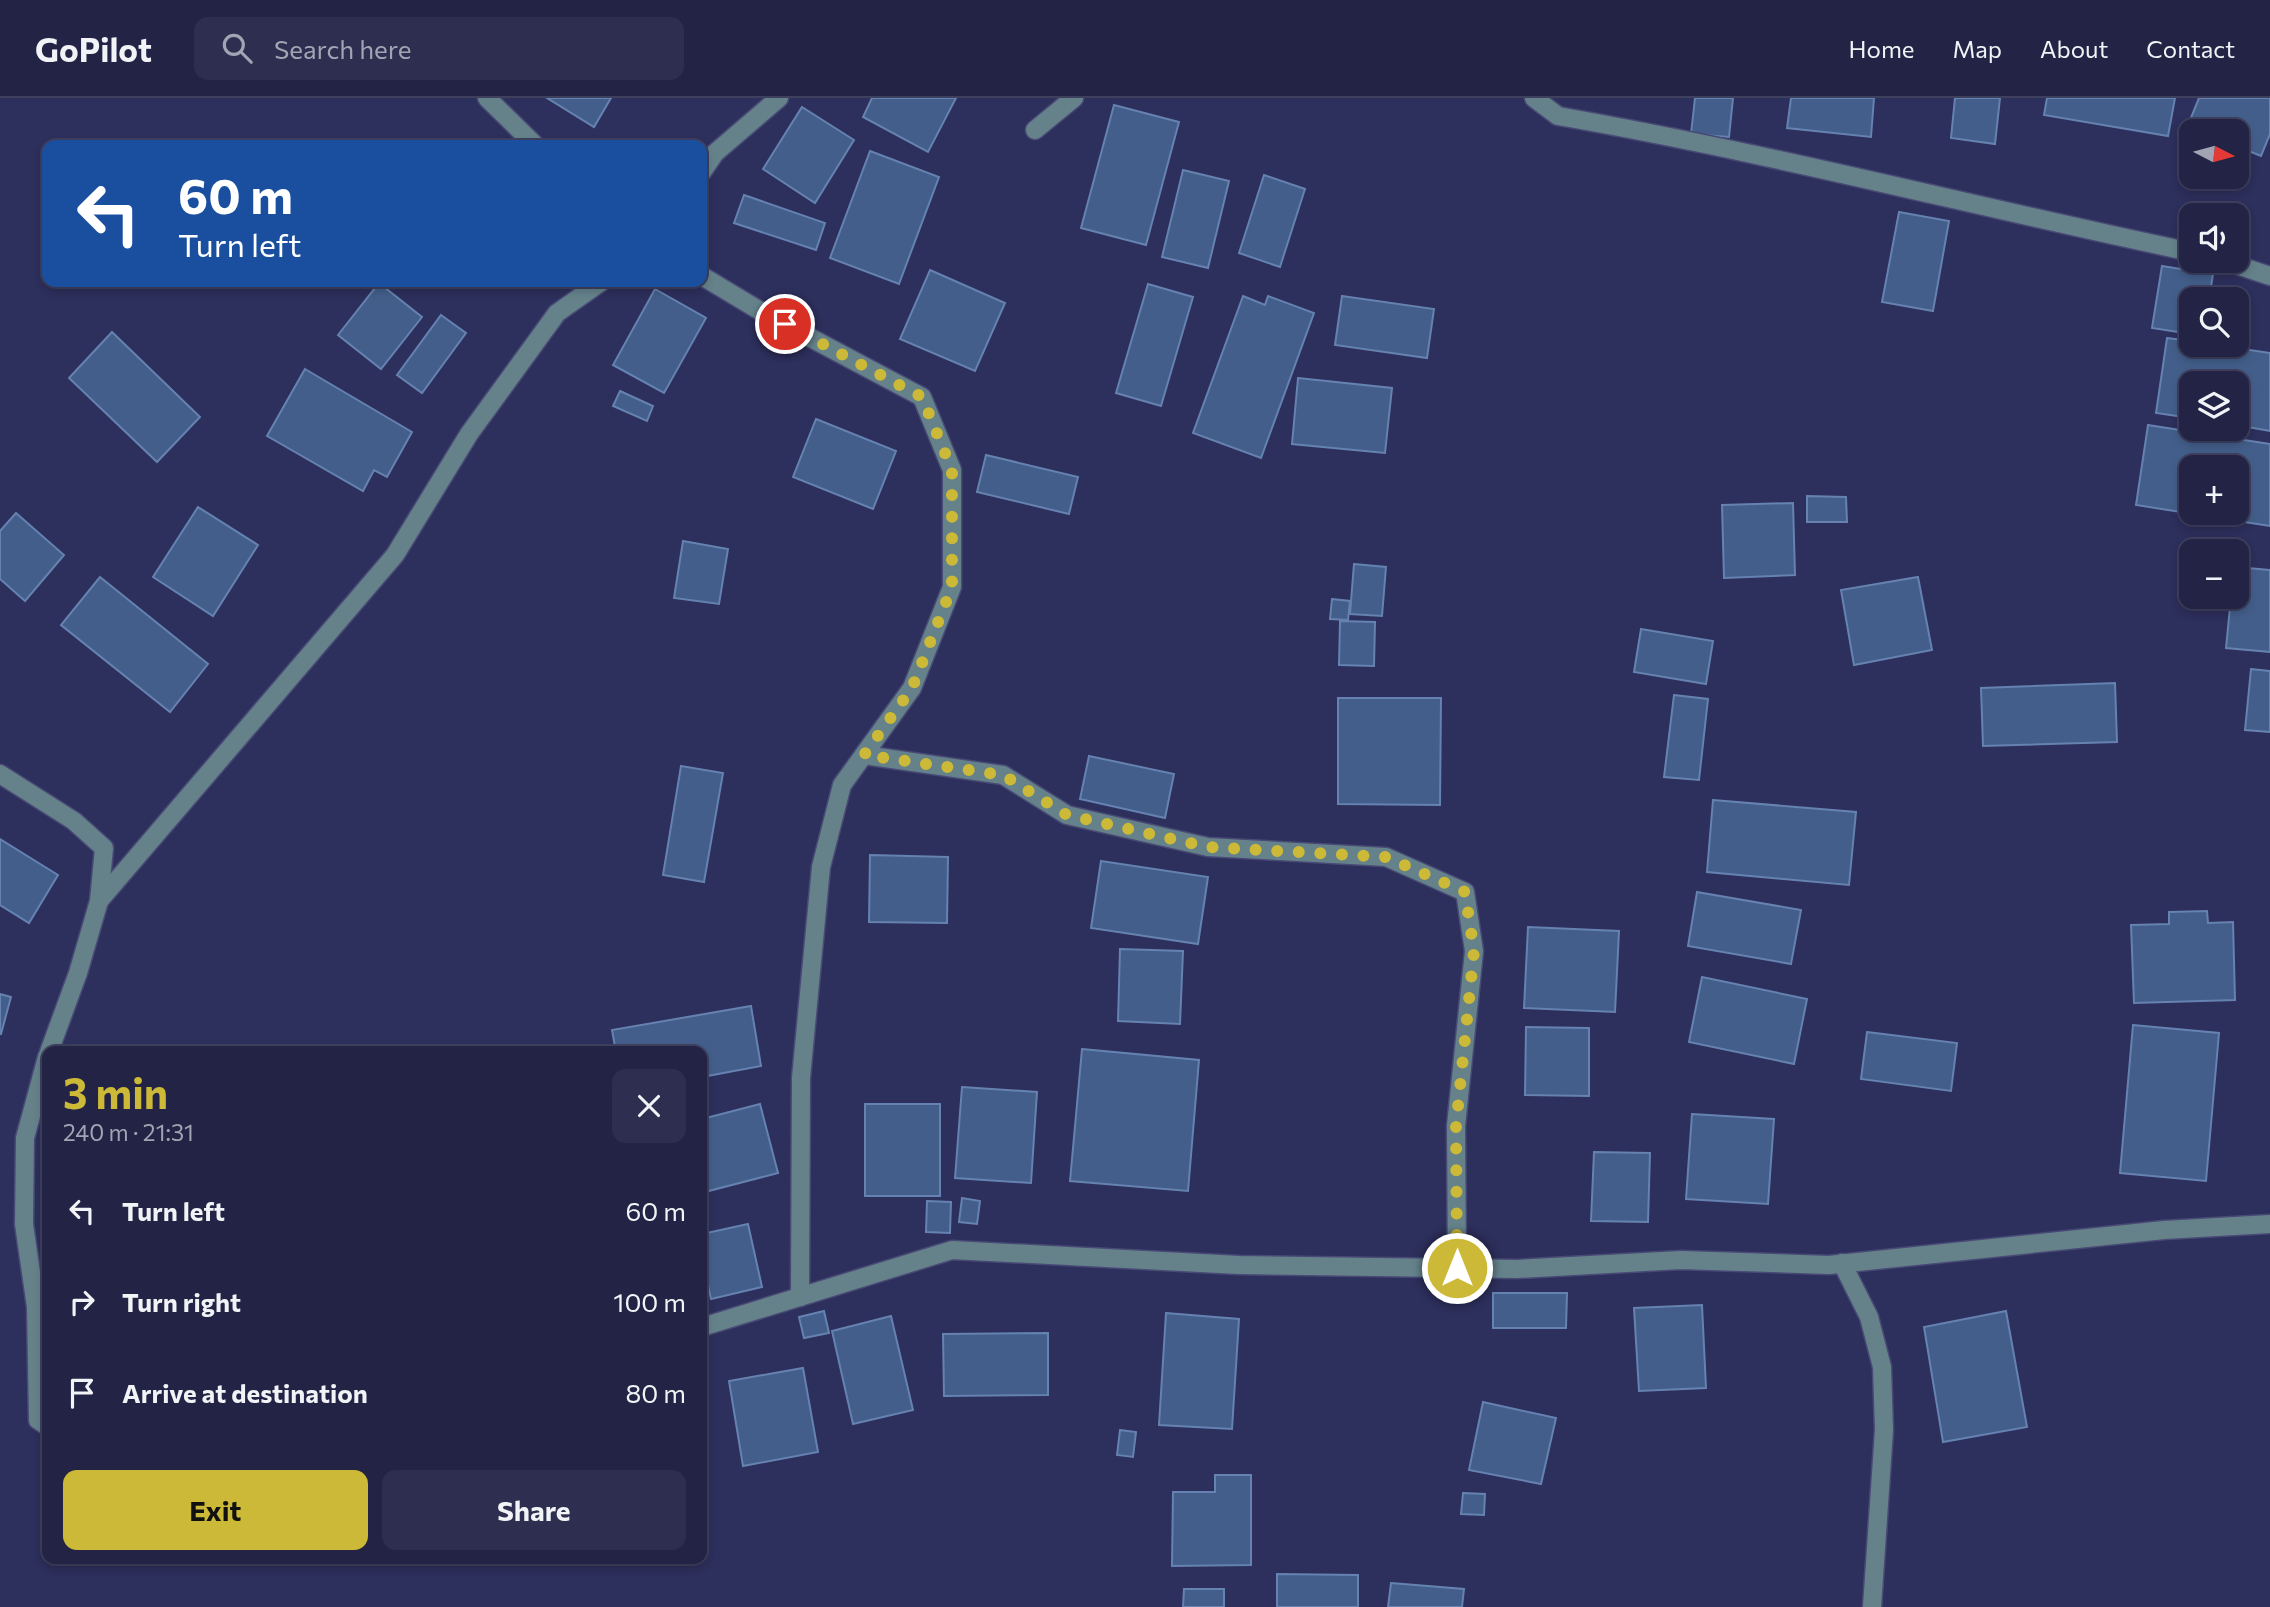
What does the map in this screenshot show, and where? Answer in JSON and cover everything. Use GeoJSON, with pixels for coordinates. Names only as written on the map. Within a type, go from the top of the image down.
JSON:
{"type":"FeatureCollection","features":[{"type":"Feature","properties":{"kind":"street"},"geometry":{"type":"LineString","coordinates":[[487,98],[530,140]]}},
{"type":"Feature","properties":{"kind":"street"},"geometry":{"type":"LineString","coordinates":[[707,165],[715,153],[779,98]]}},
{"type":"Feature","properties":{"kind":"street"},"geometry":{"type":"LineString","coordinates":[[1035,130],[1073,98]]}},
{"type":"Feature","properties":{"kind":"street"},"geometry":{"type":"LineString","coordinates":[[1534,98],[1558,116],[1791,161],[1943,198],[2179,249]]}},
{"type":"Feature","properties":{"kind":"street"},"geometry":{"type":"LineString","coordinates":[[2249,269],[2270,276]]}},
{"type":"Feature","properties":{"kind":"street"},"geometry":{"type":"LineString","coordinates":[[707,279],[762,312],[922,397],[952,470],[952,587],[912,688],[842,785],[821,867],[801,1078],[800,1297]]}},
{"type":"Feature","properties":{"kind":"street"},"geometry":{"type":"LineString","coordinates":[[99,901],[395,555],[469,434],[557,313],[594,287]]}},
{"type":"Feature","properties":{"kind":"street"},"geometry":{"type":"LineString","coordinates":[[864,755],[1003,775],[1067,815],[1208,847],[1386,857],[1465,892],[1474,951],[1456,1126],[1457,1268]]}},
{"type":"Feature","properties":{"kind":"street"},"geometry":{"type":"LineString","coordinates":[[0,774],[74,821],[104,848],[99,901],[78,973],[51,1046]]}},
{"type":"Feature","properties":{"kind":"street"},"geometry":{"type":"LineString","coordinates":[[42,1075],[25,1138],[24,1224],[36,1307],[38,1420],[42,1423]]}},
{"type":"Feature","properties":{"kind":"street"},"geometry":{"type":"LineString","coordinates":[[707,1325],[952,1250],[1239,1265],[1517,1269],[1681,1260],[1842,1263],[2150,1231],[2270,1224]]}},
{"type":"Feature","properties":{"kind":"street"},"geometry":{"type":"LineString","coordinates":[[1842,1263],[1869,1317],[1882,1367],[1884,1430],[1872,1607]]}},
{"type":"Feature","properties":{"kind":"building"},"geometry":{"type":"Polygon","coordinates":[[[547,98],[611,98],[594,127],[547,98]]]}},
{"type":"Feature","properties":{"kind":"building"},"geometry":{"type":"Polygon","coordinates":[[[872,98],[956,98],[928,152],[863,117],[872,98]]]}},
{"type":"Feature","properties":{"kind":"building"},"geometry":{"type":"Polygon","coordinates":[[[1695,98],[1733,98],[1729,137],[1691,134],[1695,98]]]}},
{"type":"Feature","properties":{"kind":"building"},"geometry":{"type":"Polygon","coordinates":[[[1791,98],[1874,98],[1871,137],[1787,128],[1791,98]]]}},
{"type":"Feature","properties":{"kind":"building"},"geometry":{"type":"Polygon","coordinates":[[[1955,98],[2000,98],[1995,144],[1951,138],[1955,98]]]}},
{"type":"Feature","properties":{"kind":"building"},"geometry":{"type":"Polygon","coordinates":[[[2047,98],[2175,98],[2168,136],[2044,115],[2047,98]]]}},
{"type":"Feature","properties":{"kind":"building"},"geometry":{"type":"Polygon","coordinates":[[[2199,98],[2270,98],[2270,134],[2261,156],[2249,151],[2249,119],[2190,119],[2199,98]]]}},
{"type":"Feature","properties":{"kind":"building"},"geometry":{"type":"Polygon","coordinates":[[[1114,105],[1179,122],[1146,245],[1081,228],[1114,105]]]}},
{"type":"Feature","properties":{"kind":"building"},"geometry":{"type":"Polygon","coordinates":[[[802,107],[854,140],[815,203],[763,169],[802,107]]]}},
{"type":"Feature","properties":{"kind":"building"},"geometry":{"type":"Polygon","coordinates":[[[870,151],[939,177],[899,284],[830,258],[870,151]]]}},
{"type":"Feature","properties":{"kind":"building"},"geometry":{"type":"Polygon","coordinates":[[[1183,170],[1229,181],[1208,268],[1162,257],[1183,170]]]}},
{"type":"Feature","properties":{"kind":"building"},"geometry":{"type":"Polygon","coordinates":[[[1264,175],[1305,189],[1280,267],[1239,253],[1264,175]]]}},
{"type":"Feature","properties":{"kind":"building"},"geometry":{"type":"Polygon","coordinates":[[[744,195],[825,223],[816,250],[734,223],[744,195]]]}},
{"type":"Feature","properties":{"kind":"building"},"geometry":{"type":"Polygon","coordinates":[[[1899,212],[1949,221],[1933,311],[1882,302],[1899,212]]]}},
{"type":"Feature","properties":{"kind":"building"},"geometry":{"type":"Polygon","coordinates":[[[2162,266],[2179,269],[2179,273],[2213,274],[2211,287],[2179,287],[2179,332],[2152,328],[2162,266]]]}},
{"type":"Feature","properties":{"kind":"building"},"geometry":{"type":"Polygon","coordinates":[[[930,270],[1005,303],[975,371],[900,339],[930,270]]]}},
{"type":"Feature","properties":{"kind":"building"},"geometry":{"type":"Polygon","coordinates":[[[1148,284],[1193,297],[1161,406],[1116,393],[1148,284]]]}},
{"type":"Feature","properties":{"kind":"building"},"geometry":{"type":"Polygon","coordinates":[[[376,287],[384,287],[422,317],[381,369],[338,335],[376,287]]]}},
{"type":"Feature","properties":{"kind":"building"},"geometry":{"type":"Polygon","coordinates":[[[655,289],[706,318],[664,393],[613,365],[655,289]]]}},
{"type":"Feature","properties":{"kind":"building"},"geometry":{"type":"Polygon","coordinates":[[[1243,296],[1265,305],[1268,296],[1314,313],[1261,458],[1193,433],[1243,296]]]}},
{"type":"Feature","properties":{"kind":"building"},"geometry":{"type":"Polygon","coordinates":[[[1342,296],[1434,309],[1427,358],[1335,345],[1342,296]]]}},
{"type":"Feature","properties":{"kind":"building"},"geometry":{"type":"Polygon","coordinates":[[[441,315],[466,333],[422,393],[397,375],[441,315]]]}},
{"type":"Feature","properties":{"kind":"building"},"geometry":{"type":"Polygon","coordinates":[[[112,332],[200,417],[157,462],[69,378],[112,332]]]}},
{"type":"Feature","properties":{"kind":"building"},"geometry":{"type":"Polygon","coordinates":[[[2167,338],[2179,340],[2179,357],[2249,357],[2249,350],[2270,353],[2270,431],[2249,427],[2249,371],[2179,371],[2179,416],[2156,413],[2167,338]]]}},
{"type":"Feature","properties":{"kind":"building"},"geometry":{"type":"Polygon","coordinates":[[[305,369],[412,432],[387,477],[374,470],[363,491],[267,436],[305,369]]]}},
{"type":"Feature","properties":{"kind":"building"},"geometry":{"type":"Polygon","coordinates":[[[1298,378],[1392,388],[1385,453],[1292,444],[1298,378]]]}},
{"type":"Feature","properties":{"kind":"building"},"geometry":{"type":"Polygon","coordinates":[[[620,391],[653,406],[647,421],[613,406],[620,391]]]}},
{"type":"Feature","properties":{"kind":"building"},"geometry":{"type":"Polygon","coordinates":[[[816,419],[896,451],[873,509],[793,477],[816,419]]]}},
{"type":"Feature","properties":{"kind":"building"},"geometry":{"type":"Polygon","coordinates":[[[2148,425],[2179,430],[2179,441],[2249,441],[2270,444],[2270,526],[2249,523],[2249,455],[2179,455],[2179,512],[2136,505],[2148,425]]]}},
{"type":"Feature","properties":{"kind":"building"},"geometry":{"type":"Polygon","coordinates":[[[986,455],[1078,477],[1069,514],[977,492],[986,455]]]}},
{"type":"Feature","properties":{"kind":"building"},"geometry":{"type":"Polygon","coordinates":[[[1807,496],[1846,497],[1847,522],[1807,522],[1807,496]]]}},
{"type":"Feature","properties":{"kind":"building"},"geometry":{"type":"Polygon","coordinates":[[[1793,503],[1795,575],[1724,578],[1722,505],[1793,503]]]}},
{"type":"Feature","properties":{"kind":"building"},"geometry":{"type":"Polygon","coordinates":[[[198,507],[258,545],[213,616],[153,577],[198,507]]]}},
{"type":"Feature","properties":{"kind":"building"},"geometry":{"type":"Polygon","coordinates":[[[16,513],[64,555],[25,601],[0,579],[0,531],[16,513]]]}},
{"type":"Feature","properties":{"kind":"building"},"geometry":{"type":"Polygon","coordinates":[[[683,541],[728,549],[719,604],[674,598],[683,541]]]}},
{"type":"Feature","properties":{"kind":"building"},"geometry":{"type":"Polygon","coordinates":[[[1354,564],[1386,567],[1382,616],[1350,614],[1354,564]]]}},
{"type":"Feature","properties":{"kind":"building"},"geometry":{"type":"Polygon","coordinates":[[[2249,568],[2270,570],[2270,652],[2226,648],[2230,609],[2249,609],[2249,568]]]}},
{"type":"Feature","properties":{"kind":"building"},"geometry":{"type":"Polygon","coordinates":[[[100,577],[208,664],[170,712],[61,625],[100,577]]]}},
{"type":"Feature","properties":{"kind":"building"},"geometry":{"type":"Polygon","coordinates":[[[1918,577],[1932,650],[1854,665],[1841,590],[1918,577]]]}},
{"type":"Feature","properties":{"kind":"building"},"geometry":{"type":"Polygon","coordinates":[[[1332,599],[1350,601],[1348,620],[1330,619],[1332,599]]]}},
{"type":"Feature","properties":{"kind":"building"},"geometry":{"type":"Polygon","coordinates":[[[1340,621],[1375,622],[1374,666],[1339,665],[1340,621]]]}},
{"type":"Feature","properties":{"kind":"building"},"geometry":{"type":"Polygon","coordinates":[[[1641,629],[1713,641],[1706,684],[1634,672],[1641,629]]]}},
{"type":"Feature","properties":{"kind":"building"},"geometry":{"type":"Polygon","coordinates":[[[2251,669],[2270,671],[2270,732],[2245,730],[2251,669]]]}},
{"type":"Feature","properties":{"kind":"building"},"geometry":{"type":"Polygon","coordinates":[[[2115,683],[2117,742],[1983,746],[1981,688],[2115,683]]]}},
{"type":"Feature","properties":{"kind":"building"},"geometry":{"type":"Polygon","coordinates":[[[1674,695],[1708,699],[1699,780],[1664,777],[1674,695]]]}},
{"type":"Feature","properties":{"kind":"building"},"geometry":{"type":"Polygon","coordinates":[[[1338,698],[1441,698],[1440,805],[1338,804],[1338,698]]]}},
{"type":"Feature","properties":{"kind":"building"},"geometry":{"type":"Polygon","coordinates":[[[1089,756],[1174,774],[1165,818],[1080,799],[1089,756]]]}},
{"type":"Feature","properties":{"kind":"building"},"geometry":{"type":"Polygon","coordinates":[[[681,766],[723,773],[704,882],[663,875],[681,766]]]}},
{"type":"Feature","properties":{"kind":"building"},"geometry":{"type":"Polygon","coordinates":[[[1713,800],[1856,812],[1849,885],[1707,872],[1713,800]]]}},
{"type":"Feature","properties":{"kind":"building"},"geometry":{"type":"Polygon","coordinates":[[[0,839],[58,875],[29,923],[0,905],[0,839]]]}},
{"type":"Feature","properties":{"kind":"building"},"geometry":{"type":"Polygon","coordinates":[[[870,855],[948,857],[947,923],[869,922],[870,855]]]}},
{"type":"Feature","properties":{"kind":"building"},"geometry":{"type":"Polygon","coordinates":[[[1101,861],[1208,877],[1198,944],[1091,928],[1101,861]]]}},
{"type":"Feature","properties":{"kind":"building"},"geometry":{"type":"Polygon","coordinates":[[[1697,892],[1801,910],[1791,964],[1688,946],[1697,892]]]}},
{"type":"Feature","properties":{"kind":"building"},"geometry":{"type":"Polygon","coordinates":[[[2207,911],[2208,923],[2233,922],[2235,1000],[2134,1003],[2131,925],[2169,924],[2169,912],[2207,911]]]}},
{"type":"Feature","properties":{"kind":"building"},"geometry":{"type":"Polygon","coordinates":[[[1528,927],[1619,931],[1615,1012],[1524,1008],[1528,927]]]}},
{"type":"Feature","properties":{"kind":"building"},"geometry":{"type":"Polygon","coordinates":[[[1120,949],[1183,951],[1180,1024],[1118,1021],[1120,949]]]}},
{"type":"Feature","properties":{"kind":"building"},"geometry":{"type":"Polygon","coordinates":[[[1702,977],[1807,999],[1794,1064],[1689,1042],[1702,977]]]}},
{"type":"Feature","properties":{"kind":"building"},"geometry":{"type":"Polygon","coordinates":[[[0,994],[11,997],[1,1034],[0,1034],[0,994]]]}},
{"type":"Feature","properties":{"kind":"building"},"geometry":{"type":"Polygon","coordinates":[[[751,1006],[761,1066],[707,1076],[707,1046],[615,1046],[612,1030],[751,1006]]]}},
{"type":"Feature","properties":{"kind":"building"},"geometry":{"type":"Polygon","coordinates":[[[2133,1025],[2219,1033],[2206,1181],[2120,1173],[2133,1025]]]}},
{"type":"Feature","properties":{"kind":"building"},"geometry":{"type":"Polygon","coordinates":[[[1526,1027],[1589,1028],[1589,1096],[1525,1095],[1526,1027]]]}},
{"type":"Feature","properties":{"kind":"building"},"geometry":{"type":"Polygon","coordinates":[[[1867,1032],[1957,1043],[1951,1091],[1861,1079],[1867,1032]]]}},
{"type":"Feature","properties":{"kind":"building"},"geometry":{"type":"Polygon","coordinates":[[[1082,1049],[1199,1060],[1188,1191],[1070,1181],[1082,1049]]]}},
{"type":"Feature","properties":{"kind":"building"},"geometry":{"type":"Polygon","coordinates":[[[962,1087],[1037,1092],[1031,1183],[955,1178],[962,1087]]]}},
{"type":"Feature","properties":{"kind":"building"},"geometry":{"type":"Polygon","coordinates":[[[760,1104],[778,1173],[707,1191],[707,1118],[760,1104]]]}},
{"type":"Feature","properties":{"kind":"building"},"geometry":{"type":"Polygon","coordinates":[[[865,1104],[940,1104],[940,1196],[865,1196],[865,1104]]]}},
{"type":"Feature","properties":{"kind":"building"},"geometry":{"type":"Polygon","coordinates":[[[1692,1114],[1774,1119],[1768,1204],[1686,1199],[1692,1114]]]}},
{"type":"Feature","properties":{"kind":"building"},"geometry":{"type":"Polygon","coordinates":[[[1594,1152],[1650,1153],[1648,1222],[1591,1221],[1594,1152]]]}},
{"type":"Feature","properties":{"kind":"building"},"geometry":{"type":"Polygon","coordinates":[[[962,1198],[980,1201],[977,1224],[959,1222],[962,1198]]]}},
{"type":"Feature","properties":{"kind":"building"},"geometry":{"type":"Polygon","coordinates":[[[927,1201],[951,1202],[950,1233],[926,1232],[927,1201]]]}},
{"type":"Feature","properties":{"kind":"building"},"geometry":{"type":"Polygon","coordinates":[[[748,1224],[762,1287],[711,1299],[707,1280],[707,1233],[748,1224]]]}},
{"type":"Feature","properties":{"kind":"building"},"geometry":{"type":"Polygon","coordinates":[[[1493,1293],[1567,1293],[1566,1328],[1493,1328],[1493,1293]]]}},
{"type":"Feature","properties":{"kind":"building"},"geometry":{"type":"Polygon","coordinates":[[[1702,1305],[1706,1388],[1639,1391],[1634,1308],[1702,1305]]]}},
{"type":"Feature","properties":{"kind":"building"},"geometry":{"type":"Polygon","coordinates":[[[824,1311],[829,1333],[804,1338],[799,1317],[824,1311]]]}},
{"type":"Feature","properties":{"kind":"building"},"geometry":{"type":"Polygon","coordinates":[[[2006,1311],[2027,1427],[1943,1442],[1924,1327],[2006,1311]]]}},
{"type":"Feature","properties":{"kind":"building"},"geometry":{"type":"Polygon","coordinates":[[[1166,1313],[1239,1319],[1232,1429],[1159,1425],[1166,1313]]]}},
{"type":"Feature","properties":{"kind":"building"},"geometry":{"type":"Polygon","coordinates":[[[891,1316],[913,1410],[853,1424],[832,1331],[891,1316]]]}},
{"type":"Feature","properties":{"kind":"building"},"geometry":{"type":"Polygon","coordinates":[[[1048,1333],[1048,1395],[944,1396],[943,1334],[1048,1333]]]}},
{"type":"Feature","properties":{"kind":"building"},"geometry":{"type":"Polygon","coordinates":[[[803,1368],[818,1452],[743,1466],[729,1381],[803,1368]]]}},
{"type":"Feature","properties":{"kind":"building"},"geometry":{"type":"Polygon","coordinates":[[[1483,1402],[1556,1418],[1541,1484],[1469,1470],[1483,1402]]]}},
{"type":"Feature","properties":{"kind":"building"},"geometry":{"type":"Polygon","coordinates":[[[1120,1430],[1136,1432],[1133,1457],[1117,1455],[1120,1430]]]}},
{"type":"Feature","properties":{"kind":"building"},"geometry":{"type":"Polygon","coordinates":[[[1215,1475],[1251,1475],[1251,1565],[1172,1566],[1173,1492],[1215,1492],[1215,1475]]]}},
{"type":"Feature","properties":{"kind":"building"},"geometry":{"type":"Polygon","coordinates":[[[1463,1493],[1485,1494],[1484,1515],[1461,1514],[1463,1493]]]}},
{"type":"Feature","properties":{"kind":"building"},"geometry":{"type":"Polygon","coordinates":[[[1277,1574],[1358,1575],[1358,1607],[1277,1607],[1277,1574]]]}},
{"type":"Feature","properties":{"kind":"building"},"geometry":{"type":"Polygon","coordinates":[[[1391,1583],[1464,1589],[1462,1607],[1388,1607],[1391,1583]]]}},
{"type":"Feature","properties":{"kind":"building"},"geometry":{"type":"Polygon","coordinates":[[[1184,1589],[1224,1589],[1224,1607],[1183,1607],[1184,1589]]]}},
{"type":"Feature","properties":{"kind":"route"},"geometry":{"type":"LineString","coordinates":[[785,324],[922,397],[952,470],[952,587],[912,688],[864,755],[1003,775],[1067,815],[1208,847],[1386,857],[1465,892],[1474,951],[1456,1126],[1457,1268]]}}]}
